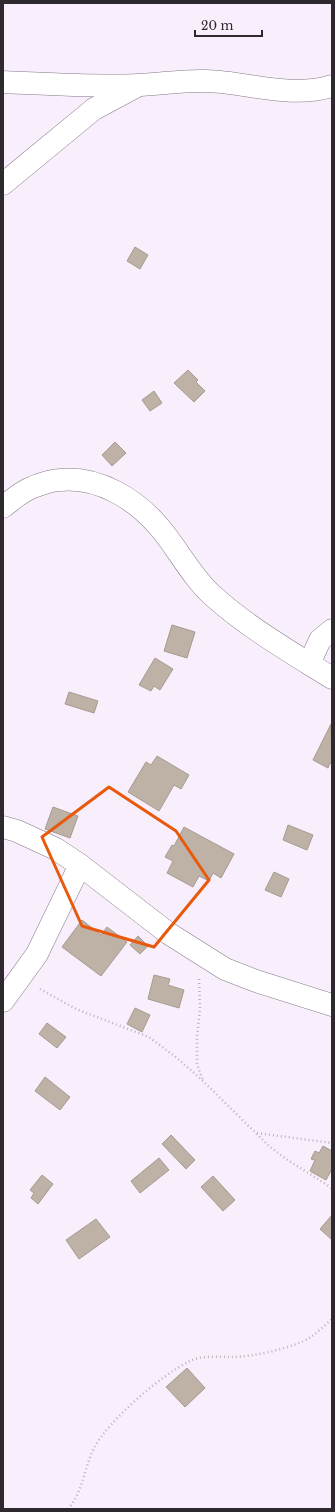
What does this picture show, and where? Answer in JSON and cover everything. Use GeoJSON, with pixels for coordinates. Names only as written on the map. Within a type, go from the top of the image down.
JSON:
{"type":"FeatureCollection","features":[{"type":"Feature","properties":{"kind":"street"},"geometry":{"type":"LineString","coordinates":[[3,82],[139,85],[178,81],[208,81],[274,89],[309,91],[332,86]]}},
{"type":"Feature","properties":{"kind":"street"},"geometry":{"type":"LineString","coordinates":[[3,184],[94,109],[139,85]]}},
{"type":"Feature","properties":{"kind":"street"},"geometry":{"type":"LineString","coordinates":[[3,507],[32,487],[58,480],[74,479],[112,490],[150,515],[194,575],[211,595],[238,616],[332,678]]}},
{"type":"Feature","properties":{"kind":"street"},"geometry":{"type":"LineString","coordinates":[[309,664],[320,640],[332,630]]}},
{"type":"Feature","properties":{"kind":"street"},"geometry":{"type":"LineString","coordinates":[[3,827],[17,831],[56,849],[80,865],[168,934],[225,969],[256,981],[332,1005]]}},
{"type":"Feature","properties":{"kind":"street"},"geometry":{"type":"LineString","coordinates":[[3,1001],[37,954],[80,865]]}},
{"type":"Feature","properties":{"kind":"path"},"geometry":{"type":"LineString","coordinates":[[199,952],[200,1009],[197,1037],[197,1064],[203,1082]]}},
{"type":"Feature","properties":{"kind":"path"},"geometry":{"type":"LineString","coordinates":[[20,977],[76,1009],[149,1037],[177,1058],[269,1146],[286,1160],[332,1188]]}},
{"type":"Feature","properties":{"kind":"path"},"geometry":{"type":"LineString","coordinates":[[256,1133],[332,1143]]}},
{"type":"Feature","properties":{"kind":"path"},"geometry":{"type":"LineString","coordinates":[[68,1509],[74,1502],[90,1458],[100,1437],[126,1410],[165,1375],[192,1360],[212,1356],[248,1356],[291,1346],[310,1337],[332,1319]]}},
{"type":"Feature","properties":{"kind":"highlighted area"},"geometry":{"type":"Polygon","coordinates":[[[109,787],[176,831],[209,880],[154,947],[82,926],[42,837],[109,787]]]}},
{"type":"Feature","properties":{"kind":"building"},"geometry":{"type":"Polygon","coordinates":[[[135,247],[148,255],[140,269],[127,261],[135,247]]]}},
{"type":"Feature","properties":{"kind":"building"},"geometry":{"type":"Polygon","coordinates":[[[188,370],[198,380],[196,382],[205,391],[194,402],[174,383],[188,370]]]}},
{"type":"Feature","properties":{"kind":"building"},"geometry":{"type":"Polygon","coordinates":[[[154,391],[162,403],[150,411],[142,400],[154,391]]]}},
{"type":"Feature","properties":{"kind":"building"},"geometry":{"type":"Polygon","coordinates":[[[115,442],[126,453],[112,466],[102,455],[115,442]]]}},
{"type":"Feature","properties":{"kind":"building"},"geometry":{"type":"Polygon","coordinates":[[[172,625],[195,632],[187,658],[164,651],[172,625]]]}},
{"type":"Feature","properties":{"kind":"building"},"geometry":{"type":"Polygon","coordinates":[[[155,658],[173,669],[160,690],[154,686],[151,691],[139,685],[155,658]]]}},
{"type":"Feature","properties":{"kind":"building"},"geometry":{"type":"Polygon","coordinates":[[[69,692],[98,701],[94,713],[65,704],[69,692]]]}},
{"type":"Feature","properties":{"kind":"building"},"geometry":{"type":"Polygon","coordinates":[[[331,724],[332,764],[330,763],[328,768],[313,760],[331,724]]]}},
{"type":"Feature","properties":{"kind":"building"},"geometry":{"type":"Polygon","coordinates":[[[157,756],[189,775],[181,789],[174,785],[159,811],[128,792],[146,762],[151,765],[157,756]]]}},
{"type":"Feature","properties":{"kind":"building"},"geometry":{"type":"Polygon","coordinates":[[[53,807],[78,816],[70,838],[45,829],[53,807]]]}},
{"type":"Feature","properties":{"kind":"building"},"geometry":{"type":"Polygon","coordinates":[[[288,825],[313,835],[307,850],[283,840],[288,825]]]}},
{"type":"Feature","properties":{"kind":"building"},"geometry":{"type":"Polygon","coordinates":[[[184,827],[234,854],[221,878],[213,873],[209,881],[199,876],[193,887],[167,873],[173,861],[165,857],[172,845],[174,846],[184,827]]]}},
{"type":"Feature","properties":{"kind":"building"},"geometry":{"type":"Polygon","coordinates":[[[274,872],[289,879],[281,897],[265,890],[274,872]]]}},
{"type":"Feature","properties":{"kind":"building"},"geometry":{"type":"Polygon","coordinates":[[[82,920],[101,935],[107,927],[127,942],[101,976],[62,947],[82,920]]]}},
{"type":"Feature","properties":{"kind":"building"},"geometry":{"type":"Polygon","coordinates":[[[138,936],[148,946],[140,954],[130,945],[138,936]]]}},
{"type":"Feature","properties":{"kind":"building"},"geometry":{"type":"Polygon","coordinates":[[[154,975],[170,979],[168,985],[184,990],[179,1008],[148,999],[154,975]]]}},
{"type":"Feature","properties":{"kind":"building"},"geometry":{"type":"Polygon","coordinates":[[[135,1008],[150,1015],[142,1032],[127,1024],[135,1008]]]}},
{"type":"Feature","properties":{"kind":"building"},"geometry":{"type":"Polygon","coordinates":[[[47,1023],[66,1037],[57,1048],[39,1034],[47,1023]]]}},
{"type":"Feature","properties":{"kind":"building"},"geometry":{"type":"Polygon","coordinates":[[[45,1077],[70,1097],[60,1110],[35,1091],[45,1077]]]}},
{"type":"Feature","properties":{"kind":"building"},"geometry":{"type":"Polygon","coordinates":[[[171,1135],[195,1160],[186,1169],[162,1144],[171,1135]]]}},
{"type":"Feature","properties":{"kind":"building"},"geometry":{"type":"Polygon","coordinates":[[[323,1146],[332,1151],[332,1169],[326,1180],[310,1171],[315,1160],[311,1159],[315,1151],[319,1153],[323,1146]]]}},
{"type":"Feature","properties":{"kind":"building"},"geometry":{"type":"Polygon","coordinates":[[[159,1158],[169,1170],[140,1193],[131,1181],[159,1158]]]}},
{"type":"Feature","properties":{"kind":"building"},"geometry":{"type":"Polygon","coordinates":[[[42,1175],[53,1184],[38,1204],[31,1198],[34,1193],[30,1190],[42,1175]]]}},
{"type":"Feature","properties":{"kind":"building"},"geometry":{"type":"Polygon","coordinates":[[[213,1176],[235,1200],[223,1211],[201,1187],[213,1176]]]}},
{"type":"Feature","properties":{"kind":"building"},"geometry":{"type":"Polygon","coordinates":[[[332,1215],[332,1240],[320,1229],[332,1215]]]}},
{"type":"Feature","properties":{"kind":"building"},"geometry":{"type":"Polygon","coordinates":[[[96,1219],[110,1237],[79,1259],[66,1240],[96,1219]]]}},
{"type":"Feature","properties":{"kind":"building"},"geometry":{"type":"Polygon","coordinates":[[[187,1368],[205,1388],[185,1407],[166,1387],[187,1368]]]}}]}
